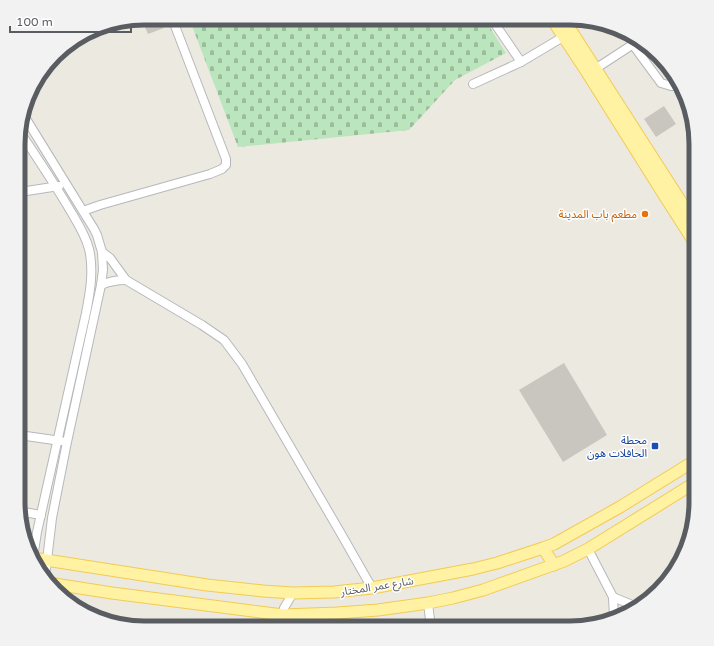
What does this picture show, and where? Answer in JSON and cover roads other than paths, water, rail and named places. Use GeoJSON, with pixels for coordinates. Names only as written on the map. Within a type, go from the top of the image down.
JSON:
{"type":"FeatureCollection","features":[{"type":"Feature","properties":{"kind":"main road"},"geometry":{"type":"LineString","coordinates":[[555,25],[563,37],[592,71],[689,215]]}},
{"type":"Feature","properties":{"kind":"main road"},"geometry":{"type":"LineString","coordinates":[[567,25],[664,195],[689,231]]}},
{"type":"Feature","properties":{"kind":"main road","name":"شارع عمر المختار"},"geometry":{"type":"LineString","coordinates":[[39,559],[207,585],[263,591],[293,593],[334,592],[372,588],[473,569],[497,563],[554,544],[620,507],[689,464]]}},
{"type":"Feature","properties":{"kind":"main road","name":"شارع عمر المختار"},"geometry":{"type":"LineString","coordinates":[[59,585],[283,615],[337,613],[428,603],[483,590],[554,566],[588,549],[689,486]]}},
{"type":"Feature","properties":{"kind":"main road"},"geometry":{"type":"LineString","coordinates":[[543,548],[554,566]]}},
{"type":"Feature","properties":{"kind":"street"},"geometry":{"type":"LineString","coordinates":[[83,211],[210,174],[222,169],[226,165],[226,159],[175,25]]}},
{"type":"Feature","properties":{"kind":"street"},"geometry":{"type":"LineString","coordinates":[[496,25],[521,62]]}},
{"type":"Feature","properties":{"kind":"street"},"geometry":{"type":"LineString","coordinates":[[473,84],[521,62],[563,37]]}},
{"type":"Feature","properties":{"kind":"street"},"geometry":{"type":"LineString","coordinates":[[592,71],[634,44]]}},
{"type":"Feature","properties":{"kind":"street"},"geometry":{"type":"LineString","coordinates":[[639,47],[661,83],[673,86]]}},
{"type":"Feature","properties":{"kind":"street"},"geometry":{"type":"LineString","coordinates":[[27,122],[94,229],[102,252],[103,270],[52,518],[46,569]]}},
{"type":"Feature","properties":{"kind":"street"},"geometry":{"type":"LineString","coordinates":[[25,140],[84,234],[91,261],[90,290],[86,313],[34,548]]}},
{"type":"Feature","properties":{"kind":"street"},"geometry":{"type":"LineString","coordinates":[[25,191],[66,184]]}},
{"type":"Feature","properties":{"kind":"street"},"geometry":{"type":"LineString","coordinates":[[102,252],[110,258],[126,280],[202,325],[224,340],[242,364],[372,588]]}},
{"type":"Feature","properties":{"kind":"street"},"geometry":{"type":"LineString","coordinates":[[101,285],[115,280],[126,280]]}},
{"type":"Feature","properties":{"kind":"street"},"geometry":{"type":"LineString","coordinates":[[25,436],[67,442]]}},
{"type":"Feature","properties":{"kind":"street"},"geometry":{"type":"LineString","coordinates":[[25,512],[41,515]]}},
{"type":"Feature","properties":{"kind":"street"},"geometry":{"type":"LineString","coordinates":[[588,549],[613,597],[614,612]]}},
{"type":"Feature","properties":{"kind":"street"},"geometry":{"type":"LineString","coordinates":[[279,621],[283,615],[284,608],[293,593]]}},
{"type":"Feature","properties":{"kind":"street"},"geometry":{"type":"LineString","coordinates":[[613,597],[630,604]]}},
{"type":"Feature","properties":{"kind":"street"},"geometry":{"type":"LineString","coordinates":[[428,603],[430,621]]}},
{"type":"Feature","properties":{"kind":"place","name":"مطعم باب المدينة"},"geometry":{"type":"Point","coordinates":[645,214]}},
{"type":"Feature","properties":{"kind":"place","name":"محطة الحافلات هون"},"geometry":{"type":"Point","coordinates":[655,446]}}]}
